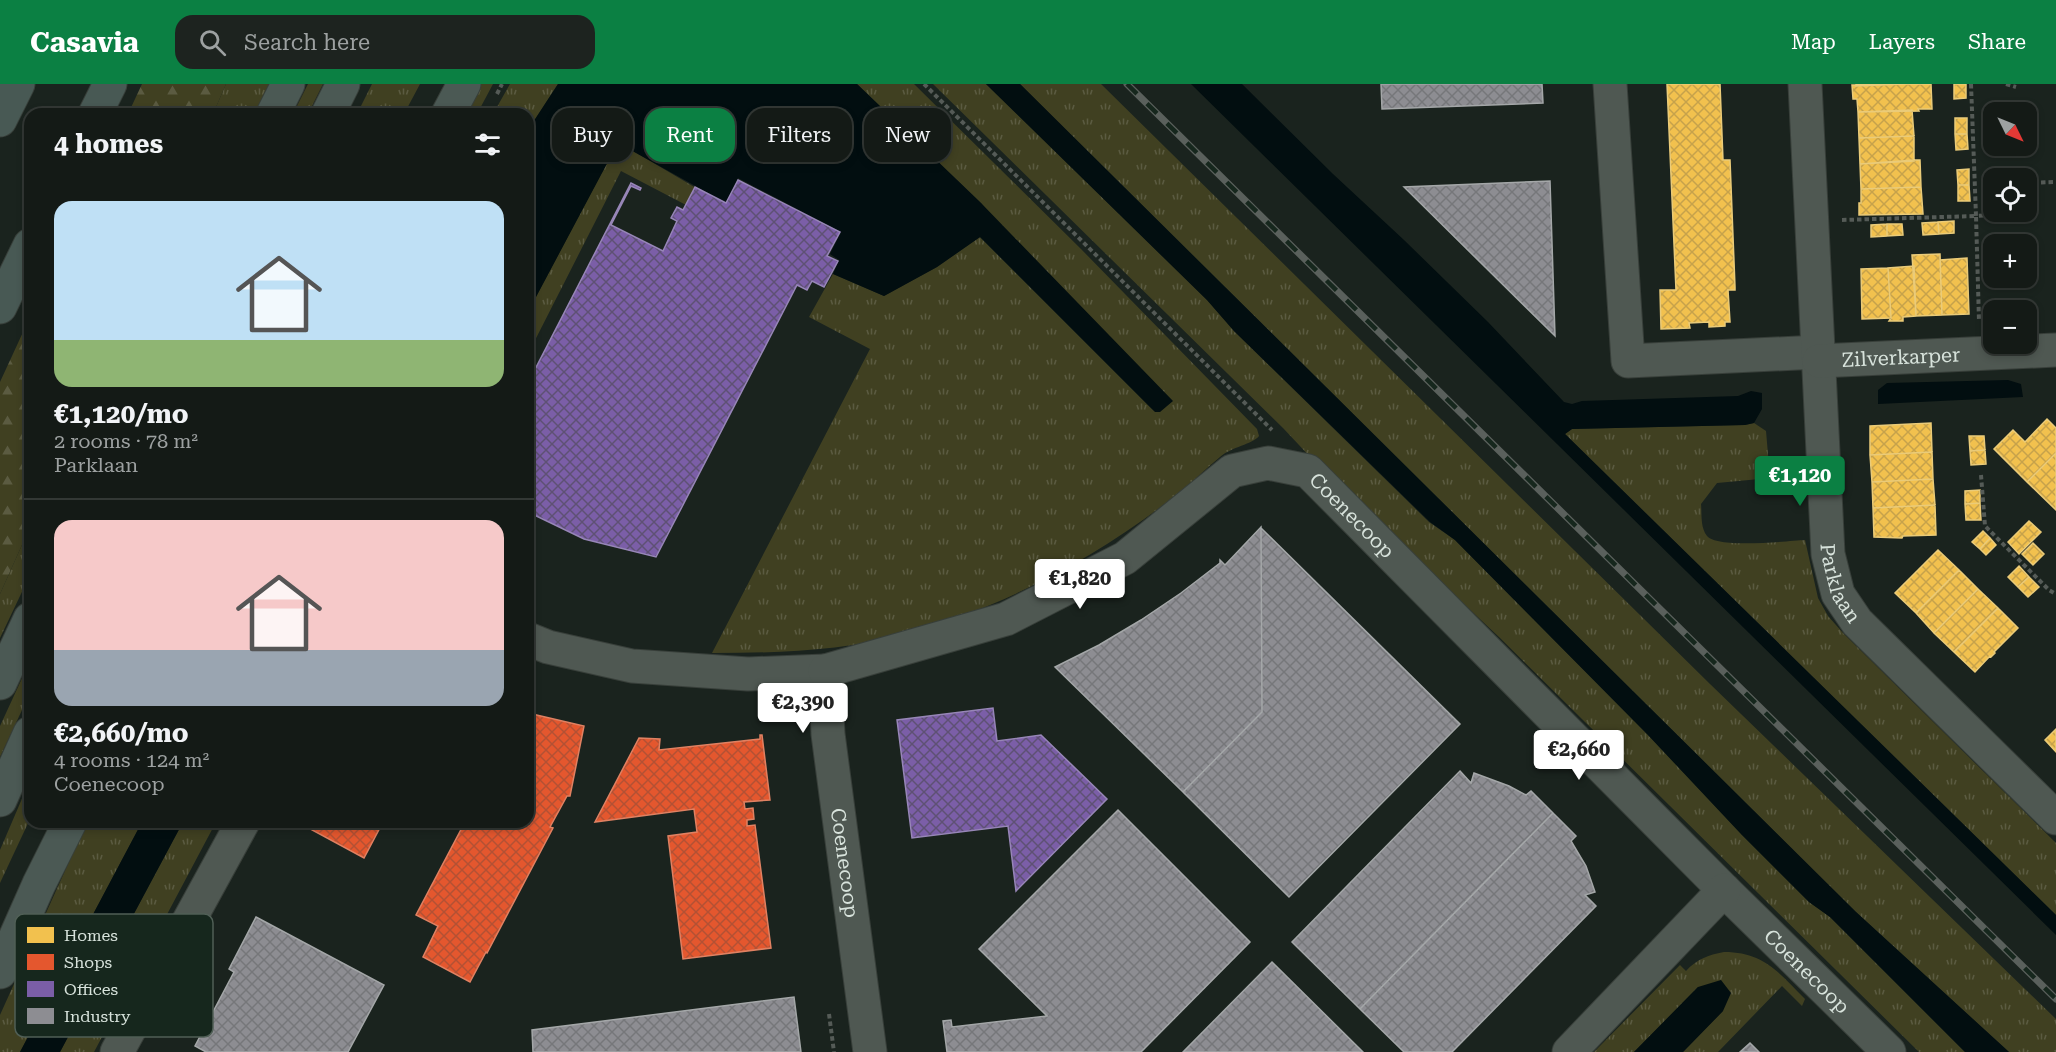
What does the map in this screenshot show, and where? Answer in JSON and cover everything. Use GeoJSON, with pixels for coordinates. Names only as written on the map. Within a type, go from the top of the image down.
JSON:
{"type":"FeatureCollection","features":[{"type":"Feature","properties":{"kind":"highway"},"geometry":{"type":"LineString","coordinates":[[0,120],[18,84]]}},
{"type":"Feature","properties":{"kind":"highway"},"geometry":{"type":"LineString","coordinates":[[98,108],[110,84]]}},
{"type":"Feature","properties":{"kind":"highway"},"geometry":{"type":"LineString","coordinates":[[0,307],[24,257]]}},
{"type":"Feature","properties":{"kind":"main road"},"geometry":{"type":"LineString","coordinates":[[276,108],[288,84]]}},
{"type":"Feature","properties":{"kind":"main road"},"geometry":{"type":"LineString","coordinates":[[331,108],[343,84]]}},
{"type":"Feature","properties":{"kind":"main road"},"geometry":{"type":"LineString","coordinates":[[451,108],[464,84]]}},
{"type":"Feature","properties":{"kind":"main road"},"geometry":{"type":"LineString","coordinates":[[0,683],[24,632]]}},
{"type":"Feature","properties":{"kind":"main road"},"geometry":{"type":"LineString","coordinates":[[0,800],[24,746]]}},
{"type":"Feature","properties":{"kind":"main road"},"geometry":{"type":"LineString","coordinates":[[26,914],[67,828]]}},
{"type":"Feature","properties":{"kind":"main road"},"geometry":{"type":"LineString","coordinates":[[0,972],[15,938]]}},
{"type":"Feature","properties":{"kind":"street","name":"Zilverkarper"},"geometry":{"type":"LineString","coordinates":[[1610,84],[1628,361],[1980,354],[2056,350]]}},
{"type":"Feature","properties":{"kind":"street","name":"Parklaan"},"geometry":{"type":"LineString","coordinates":[[1805,84],[1828,554],[1838,594],[1857,622],[2056,818]]}},
{"type":"Feature","properties":{"kind":"street","name":"Coenecoop"},"geometry":{"type":"LineString","coordinates":[[534,641],[548,647],[632,666],[748,674],[825,671],[1006,619],[1125,558],[1232,471],[1268,463],[1308,471],[1724,890],[1889,1052]]}},
{"type":"Feature","properties":{"kind":"street","name":"Coenecoop"},"geometry":{"type":"LineString","coordinates":[[825,671],[828,734],[870,1052]]}},
{"type":"Feature","properties":{"kind":"street"},"geometry":{"type":"LineString","coordinates":[[193,914],[240,828]]}},
{"type":"Feature","properties":{"kind":"street"},"geometry":{"type":"LineString","coordinates":[[1569,1052],[1724,890]]}},
{"type":"Feature","properties":{"kind":"street"},"geometry":{"type":"LineString","coordinates":[[117,1052],[125,1037]]}},
{"type":"Feature","properties":{"kind":"path"},"geometry":{"type":"LineString","coordinates":[[924,84],[1276,434]]}},
{"type":"Feature","properties":{"kind":"path"},"geometry":{"type":"LineString","coordinates":[[1971,84],[1980,354]]}},
{"type":"Feature","properties":{"kind":"path"},"geometry":{"type":"LineString","coordinates":[[2006,84],[2016,87]]}},
{"type":"Feature","properties":{"kind":"path"},"geometry":{"type":"LineString","coordinates":[[2037,183],[2056,182]]}},
{"type":"Feature","properties":{"kind":"path"},"geometry":{"type":"LineString","coordinates":[[1812,221],[1983,216]]}},
{"type":"Feature","properties":{"kind":"path"},"geometry":{"type":"LineString","coordinates":[[1980,475],[1985,526],[2049,590],[2056,594]]}},
{"type":"Feature","properties":{"kind":"green space"},"geometry":{"type":"Polygon","coordinates":[[[142,84],[226,84],[216,108],[131,108],[142,84]]]}},
{"type":"Feature","properties":{"kind":"green space"},"geometry":{"type":"Polygon","coordinates":[[[226,84],[269,84],[257,108],[216,108],[226,84]]]}},
{"type":"Feature","properties":{"kind":"green space"},"geometry":{"type":"Polygon","coordinates":[[[308,84],[323,84],[311,108],[296,108],[308,84]]]}},
{"type":"Feature","properties":{"kind":"green space"},"geometry":{"type":"Polygon","coordinates":[[[372,84],[420,84],[407,108],[360,108],[372,84]]]}},
{"type":"Feature","properties":{"kind":"green space"},"geometry":{"type":"Polygon","coordinates":[[[480,84],[493,84],[480,108],[466,108],[480,84]]]}},
{"type":"Feature","properties":{"kind":"green space"},"geometry":{"type":"Polygon","coordinates":[[[510,84],[558,84],[534,121],[534,108],[496,108],[510,84]]]}},
{"type":"Feature","properties":{"kind":"green space"},"geometry":{"type":"Polygon","coordinates":[[[857,84],[914,84],[938,108],[882,108],[857,84]]]}},
{"type":"Feature","properties":{"kind":"green space"},"geometry":{"type":"Polygon","coordinates":[[[933,84],[986,84],[1429,522],[1455,540],[1648,735],[1742,835],[1809,902],[1830,917],[1965,1052],[1919,1052],[1499,637],[1330,478],[1283,428],[933,84]]]}},
{"type":"Feature","properties":{"kind":"green space"},"geometry":{"type":"Polygon","coordinates":[[[1020,84],[1101,84],[1710,684],[2056,1019],[2056,1052],[2009,1052],[1856,912],[1020,84]]]}},
{"type":"Feature","properties":{"kind":"green space"},"geometry":{"type":"Polygon","coordinates":[[[951,121],[1081,249],[1257,429],[1259,436],[1225,454],[1145,519],[1081,560],[978,610],[906,634],[858,644],[785,651],[712,653],[870,349],[809,317],[833,274],[884,296],[937,267],[980,237],[1155,412],[981,203],[938,162],[951,162],[951,121]]]}},
{"type":"Feature","properties":{"kind":"green space"},"geometry":{"type":"Polygon","coordinates":[[[633,151],[645,158],[645,162],[652,162],[696,188],[686,205],[621,171],[534,342],[534,301],[607,162],[633,162],[633,151]]]}},
{"type":"Feature","properties":{"kind":"green space"},"geometry":{"type":"Polygon","coordinates":[[[24,330],[24,540],[0,594],[0,382],[24,330]]]}},
{"type":"Feature","properties":{"kind":"green space"},"geometry":{"type":"Polygon","coordinates":[[[1754,423],[1766,431],[1770,478],[1717,483],[1701,504],[1702,525],[1707,536],[1714,540],[1738,543],[1805,540],[1818,598],[1828,616],[2056,843],[2056,915],[1565,434],[1572,429],[1754,423]]]}},
{"type":"Feature","properties":{"kind":"green space"},"geometry":{"type":"Polygon","coordinates":[[[24,540],[24,588],[0,638],[0,594],[24,540]]]}},
{"type":"Feature","properties":{"kind":"green space"},"geometry":{"type":"Polygon","coordinates":[[[24,674],[24,706],[0,757],[0,726],[24,674]]]}},
{"type":"Feature","properties":{"kind":"green space"},"geometry":{"type":"Polygon","coordinates":[[[24,794],[26,828],[0,883],[0,850],[24,794]]]}},
{"type":"Feature","properties":{"kind":"green space"},"geometry":{"type":"Polygon","coordinates":[[[84,828],[139,828],[93,914],[46,914],[84,828]]]}},
{"type":"Feature","properties":{"kind":"green space"},"geometry":{"type":"Polygon","coordinates":[[[180,828],[213,828],[167,914],[134,914],[180,828]]]}},
{"type":"Feature","properties":{"kind":"green space"},"geometry":{"type":"Polygon","coordinates":[[[1724,952],[1750,956],[1770,966],[1805,999],[1802,1006],[1782,986],[1718,1052],[1683,1052],[1723,1011],[1698,987],[1634,1052],[1594,1052],[1680,965],[1686,971],[1703,958],[1724,952]]]}},
{"type":"Feature","properties":{"kind":"green space"},"geometry":{"type":"Polygon","coordinates":[[[15,982],[15,1037],[28,1037],[20,1052],[0,1052],[0,1015],[15,982]]]}},
{"type":"Feature","properties":{"kind":"green space"},"geometry":{"type":"Polygon","coordinates":[[[68,1037],[102,1037],[94,1052],[60,1052],[68,1037]]]}},
{"type":"Feature","properties":{"kind":"shaded area"},"geometry":{"type":"Polygon","coordinates":[[[558,84],[857,84],[882,108],[864,108],[864,162],[938,162],[1173,401],[1160,412],[1155,412],[980,237],[937,267],[884,296],[833,274],[839,260],[830,254],[841,232],[738,178],[726,203],[652,162],[735,162],[735,108],[645,108],[645,158],[633,151],[633,108],[552,108],[552,162],[608,162],[534,301],[534,121],[558,84]]]}},
{"type":"Feature","properties":{"kind":"shaded area"},"geometry":{"type":"Polygon","coordinates":[[[986,84],[1020,84],[1856,912],[2009,1052],[1965,1052],[1830,917],[1809,902],[1742,835],[1648,735],[1455,540],[1430,522],[986,84]]]}},
{"type":"Feature","properties":{"kind":"shaded area"},"geometry":{"type":"Polygon","coordinates":[[[1191,84],[1242,84],[1488,322],[1564,402],[1572,404],[1582,401],[1738,396],[1751,391],[1762,393],[1762,409],[1754,423],[1745,425],[1572,429],[1565,434],[2056,915],[2056,935],[1191,84]]]}},
{"type":"Feature","properties":{"kind":"shaded area"},"geometry":{"type":"Polygon","coordinates":[[[2008,380],[2021,384],[2023,397],[1878,404],[1878,390],[1887,383],[2008,380]]]}},
{"type":"Feature","properties":{"kind":"shaded area"},"geometry":{"type":"Polygon","coordinates":[[[139,828],[180,828],[134,914],[93,914],[139,828]]]}},
{"type":"Feature","properties":{"kind":"shaded area"},"geometry":{"type":"Polygon","coordinates":[[[1721,980],[1731,993],[1723,1011],[1683,1052],[1634,1052],[1698,987],[1721,980]]]}},
{"type":"Feature","properties":{"kind":"shaded area"},"geometry":{"type":"Polygon","coordinates":[[[28,1037],[68,1037],[60,1052],[20,1052],[28,1037]]]}},
{"type":"Feature","properties":{"kind":"building: Homes"},"geometry":{"type":"Polygon","coordinates":[[[1667,84],[1720,84],[1723,160],[1730,160],[1735,287],[1735,290],[1728,290],[1730,322],[1725,322],[1725,326],[1709,327],[1709,322],[1689,323],[1690,328],[1661,329],[1660,290],[1676,290],[1667,84]]]}},
{"type":"Feature","properties":{"kind":"building: Homes"},"geometry":{"type":"Polygon","coordinates":[[[1856,84],[1906,84],[1856,86],[1856,84]]]}},
{"type":"Feature","properties":{"kind":"building: Homes"},"geometry":{"type":"Polygon","coordinates":[[[1931,84],[1932,109],[1858,112],[1857,99],[1853,99],[1852,85],[1931,84]]]}},
{"type":"Feature","properties":{"kind":"building: Homes"},"geometry":{"type":"Polygon","coordinates":[[[1954,84],[1966,84],[1966,98],[1954,99],[1954,84]]]}},
{"type":"Feature","properties":{"kind":"building: Homes"},"geometry":{"type":"Polygon","coordinates":[[[1912,110],[1914,136],[1859,138],[1858,112],[1912,110]]]}},
{"type":"Feature","properties":{"kind":"building: Homes"},"geometry":{"type":"Polygon","coordinates":[[[1955,118],[1967,118],[1967,134],[1955,134],[1955,118]]]}},
{"type":"Feature","properties":{"kind":"building: Homes"},"geometry":{"type":"Polygon","coordinates":[[[1955,134],[1967,134],[1968,149],[1956,150],[1955,134]]]}},
{"type":"Feature","properties":{"kind":"building: Homes"},"geometry":{"type":"Polygon","coordinates":[[[1914,136],[1914,161],[1860,164],[1859,138],[1914,136]]]}},
{"type":"Feature","properties":{"kind":"building: Homes"},"geometry":{"type":"Polygon","coordinates":[[[1920,160],[1921,187],[1861,189],[1860,164],[1920,160]]]}},
{"type":"Feature","properties":{"kind":"building: Homes"},"geometry":{"type":"Polygon","coordinates":[[[1969,169],[1969,185],[1958,185],[1957,170],[1969,169]]]}},
{"type":"Feature","properties":{"kind":"building: Homes"},"geometry":{"type":"Polygon","coordinates":[[[1958,185],[1969,185],[1970,201],[1958,201],[1958,185]]]}},
{"type":"Feature","properties":{"kind":"building: Homes"},"geometry":{"type":"Polygon","coordinates":[[[1921,187],[1923,214],[1859,215],[1861,189],[1921,187]]]}},
{"type":"Feature","properties":{"kind":"building: Homes"},"geometry":{"type":"Polygon","coordinates":[[[1954,221],[1954,233],[1939,234],[1938,222],[1954,221]]]}},
{"type":"Feature","properties":{"kind":"building: Homes"},"geometry":{"type":"Polygon","coordinates":[[[1938,222],[1939,234],[1923,235],[1922,223],[1938,222]]]}},
{"type":"Feature","properties":{"kind":"building: Homes"},"geometry":{"type":"Polygon","coordinates":[[[1887,224],[1902,224],[1903,235],[1887,236],[1887,224]]]}},
{"type":"Feature","properties":{"kind":"building: Homes"},"geometry":{"type":"Polygon","coordinates":[[[1887,224],[1887,236],[1871,237],[1871,225],[1887,224]]]}},
{"type":"Feature","properties":{"kind":"building: Homes"},"geometry":{"type":"Polygon","coordinates":[[[1940,254],[1942,315],[1916,316],[1912,255],[1940,254]]]}},
{"type":"Feature","properties":{"kind":"building: Homes"},"geometry":{"type":"Polygon","coordinates":[[[1967,258],[1969,314],[1942,315],[1940,260],[1967,258]]]}},
{"type":"Feature","properties":{"kind":"building: Homes"},"geometry":{"type":"Polygon","coordinates":[[[1914,266],[1916,316],[1903,317],[1903,321],[1889,321],[1891,318],[1888,268],[1914,266]]]}},
{"type":"Feature","properties":{"kind":"building: Homes"},"geometry":{"type":"Polygon","coordinates":[[[1888,268],[1891,318],[1862,319],[1861,269],[1888,268]]]}},
{"type":"Feature","properties":{"kind":"building: Homes"},"geometry":{"type":"Polygon","coordinates":[[[2047,419],[2056,428],[2056,453],[2027,482],[1994,449],[2013,430],[2025,442],[2047,419]]]}},
{"type":"Feature","properties":{"kind":"building: Homes"},"geometry":{"type":"Polygon","coordinates":[[[1931,423],[1932,452],[1870,455],[1870,426],[1931,423]]]}},
{"type":"Feature","properties":{"kind":"building: Homes"},"geometry":{"type":"Polygon","coordinates":[[[1969,436],[1984,436],[1985,450],[1970,451],[1969,436]]]}},
{"type":"Feature","properties":{"kind":"building: Homes"},"geometry":{"type":"Polygon","coordinates":[[[1985,450],[1986,464],[1971,465],[1970,451],[1985,450]]]}},
{"type":"Feature","properties":{"kind":"building: Homes"},"geometry":{"type":"Polygon","coordinates":[[[1932,452],[1933,479],[1872,482],[1870,455],[1932,452]]]}},
{"type":"Feature","properties":{"kind":"building: Homes"},"geometry":{"type":"Polygon","coordinates":[[[2056,453],[2056,510],[2027,482],[2056,453]]]}},
{"type":"Feature","properties":{"kind":"building: Homes"},"geometry":{"type":"Polygon","coordinates":[[[1933,479],[1935,505],[1873,508],[1872,482],[1933,479]]]}},
{"type":"Feature","properties":{"kind":"building: Homes"},"geometry":{"type":"Polygon","coordinates":[[[1980,490],[1980,503],[1965,504],[1965,491],[1980,490]]]}},
{"type":"Feature","properties":{"kind":"building: Homes"},"geometry":{"type":"Polygon","coordinates":[[[1980,503],[1981,520],[1966,520],[1965,504],[1980,503]]]}},
{"type":"Feature","properties":{"kind":"building: Homes"},"geometry":{"type":"Polygon","coordinates":[[[1935,505],[1936,535],[1903,536],[1902,538],[1874,537],[1873,508],[1935,505]]]}},
{"type":"Feature","properties":{"kind":"building: Homes"},"geometry":{"type":"Polygon","coordinates":[[[2029,521],[2041,532],[2019,554],[2008,542],[2029,521]]]}},
{"type":"Feature","properties":{"kind":"building: Homes"},"geometry":{"type":"Polygon","coordinates":[[[1983,531],[1990,538],[1980,549],[1972,542],[1983,531]]]}},
{"type":"Feature","properties":{"kind":"building: Homes"},"geometry":{"type":"Polygon","coordinates":[[[1990,538],[1996,545],[1986,555],[1980,549],[1990,538]]]}},
{"type":"Feature","properties":{"kind":"building: Homes"},"geometry":{"type":"Polygon","coordinates":[[[2033,543],[2044,554],[2033,565],[2022,554],[2033,543]]]}},
{"type":"Feature","properties":{"kind":"building: Homes"},"geometry":{"type":"Polygon","coordinates":[[[1938,550],[1959,570],[1916,613],[1895,593],[1938,550]]]}},
{"type":"Feature","properties":{"kind":"building: Homes"},"geometry":{"type":"Polygon","coordinates":[[[2019,566],[2029,577],[2018,587],[2008,577],[2019,566]]]}},
{"type":"Feature","properties":{"kind":"building: Homes"},"geometry":{"type":"Polygon","coordinates":[[[1959,570],[1978,589],[1934,633],[1916,613],[1959,570]]]}},
{"type":"Feature","properties":{"kind":"building: Homes"},"geometry":{"type":"Polygon","coordinates":[[[2029,577],[2039,587],[2028,597],[2018,587],[2029,577]]]}},
{"type":"Feature","properties":{"kind":"building: Homes"},"geometry":{"type":"Polygon","coordinates":[[[1978,589],[1998,608],[1954,652],[1934,633],[1978,589]]]}},
{"type":"Feature","properties":{"kind":"building: Homes"},"geometry":{"type":"Polygon","coordinates":[[[1998,608],[2018,628],[1975,672],[1954,652],[1998,608]]]}},
{"type":"Feature","properties":{"kind":"building: Homes"},"geometry":{"type":"Polygon","coordinates":[[[2056,729],[2056,752],[2045,740],[2056,729]]]}},
{"type":"Feature","properties":{"kind":"building: Shops"},"geometry":{"type":"Polygon","coordinates":[[[534,714],[584,726],[570,796],[567,796],[550,827],[553,828],[470,982],[423,957],[438,926],[416,915],[462,828],[534,828],[534,714]]]}},
{"type":"Feature","properties":{"kind":"building: Shops"},"geometry":{"type":"Polygon","coordinates":[[[762,735],[770,800],[744,802],[745,809],[753,808],[754,819],[747,820],[747,826],[755,825],[771,948],[683,959],[668,836],[697,832],[694,809],[595,822],[639,738],[660,739],[659,750],[760,739],[762,735]]]}},
{"type":"Feature","properties":{"kind":"building: Shops"},"geometry":{"type":"Polygon","coordinates":[[[308,828],[380,828],[364,858],[308,828]]]}},
{"type":"Feature","properties":{"kind":"building: Offices"},"geometry":{"type":"Polygon","coordinates":[[[738,180],[840,232],[827,256],[838,261],[824,287],[812,281],[807,290],[797,285],[656,557],[584,539],[534,515],[534,371],[631,183],[641,188],[640,190],[631,186],[611,225],[663,251],[677,221],[671,218],[677,207],[683,210],[695,187],[726,203],[738,180]]]}},
{"type":"Feature","properties":{"kind":"building: Offices"},"geometry":{"type":"Polygon","coordinates":[[[993,708],[997,741],[1041,735],[1107,799],[1016,891],[1008,826],[912,838],[897,720],[993,708]]]}},
{"type":"Feature","properties":{"kind":"building: Industry"},"geometry":{"type":"Polygon","coordinates":[[[1381,84],[1542,84],[1543,103],[1382,109],[1381,84]]]}},
{"type":"Feature","properties":{"kind":"building: Industry"},"geometry":{"type":"Polygon","coordinates":[[[1550,181],[1555,336],[1404,187],[1550,181]]]}},
{"type":"Feature","properties":{"kind":"building: Industry"},"geometry":{"type":"Polygon","coordinates":[[[1261,527],[1262,712],[1183,792],[1055,667],[1141,620],[1181,593],[1220,563],[1220,560],[1225,565],[1261,527]]]}},
{"type":"Feature","properties":{"kind":"building: Industry"},"geometry":{"type":"Polygon","coordinates":[[[1261,528],[1460,724],[1289,897],[1183,792],[1262,712],[1261,528]]]}},
{"type":"Feature","properties":{"kind":"building: Industry"},"geometry":{"type":"Polygon","coordinates":[[[1460,771],[1471,783],[1474,773],[1526,795],[1531,791],[1553,813],[1360,1009],[1292,942],[1460,771]]]}},
{"type":"Feature","properties":{"kind":"building: Industry"},"geometry":{"type":"Polygon","coordinates":[[[1118,810],[1250,942],[1141,1052],[947,1052],[943,1021],[951,1020],[952,1027],[1047,1016],[979,949],[1118,810]]]}},
{"type":"Feature","properties":{"kind":"building: Industry"},"geometry":{"type":"Polygon","coordinates":[[[1553,813],[1576,836],[1571,841],[1586,866],[1595,892],[1585,895],[1596,906],[1452,1052],[1404,1052],[1360,1009],[1553,813]]]}},
{"type":"Feature","properties":{"kind":"building: Industry"},"geometry":{"type":"Polygon","coordinates":[[[256,917],[384,985],[348,1052],[206,1052],[195,1046],[200,1037],[213,1037],[213,1012],[234,972],[229,969],[256,917]]]}},
{"type":"Feature","properties":{"kind":"building: Industry"},"geometry":{"type":"Polygon","coordinates":[[[1272,962],[1363,1052],[1183,1052],[1272,962]]]}},
{"type":"Feature","properties":{"kind":"building: Industry"},"geometry":{"type":"Polygon","coordinates":[[[794,997],[801,1052],[533,1052],[532,1030],[794,997]]]}},
{"type":"Feature","properties":{"kind":"building: Industry"},"geometry":{"type":"Polygon","coordinates":[[[1750,1043],[1759,1052],[1740,1052],[1750,1043]]]}},
{"type":"Feature","properties":{"kind":"railway"},"geometry":{"type":"LineString","coordinates":[[1127,84],[2056,999]]}}]}
